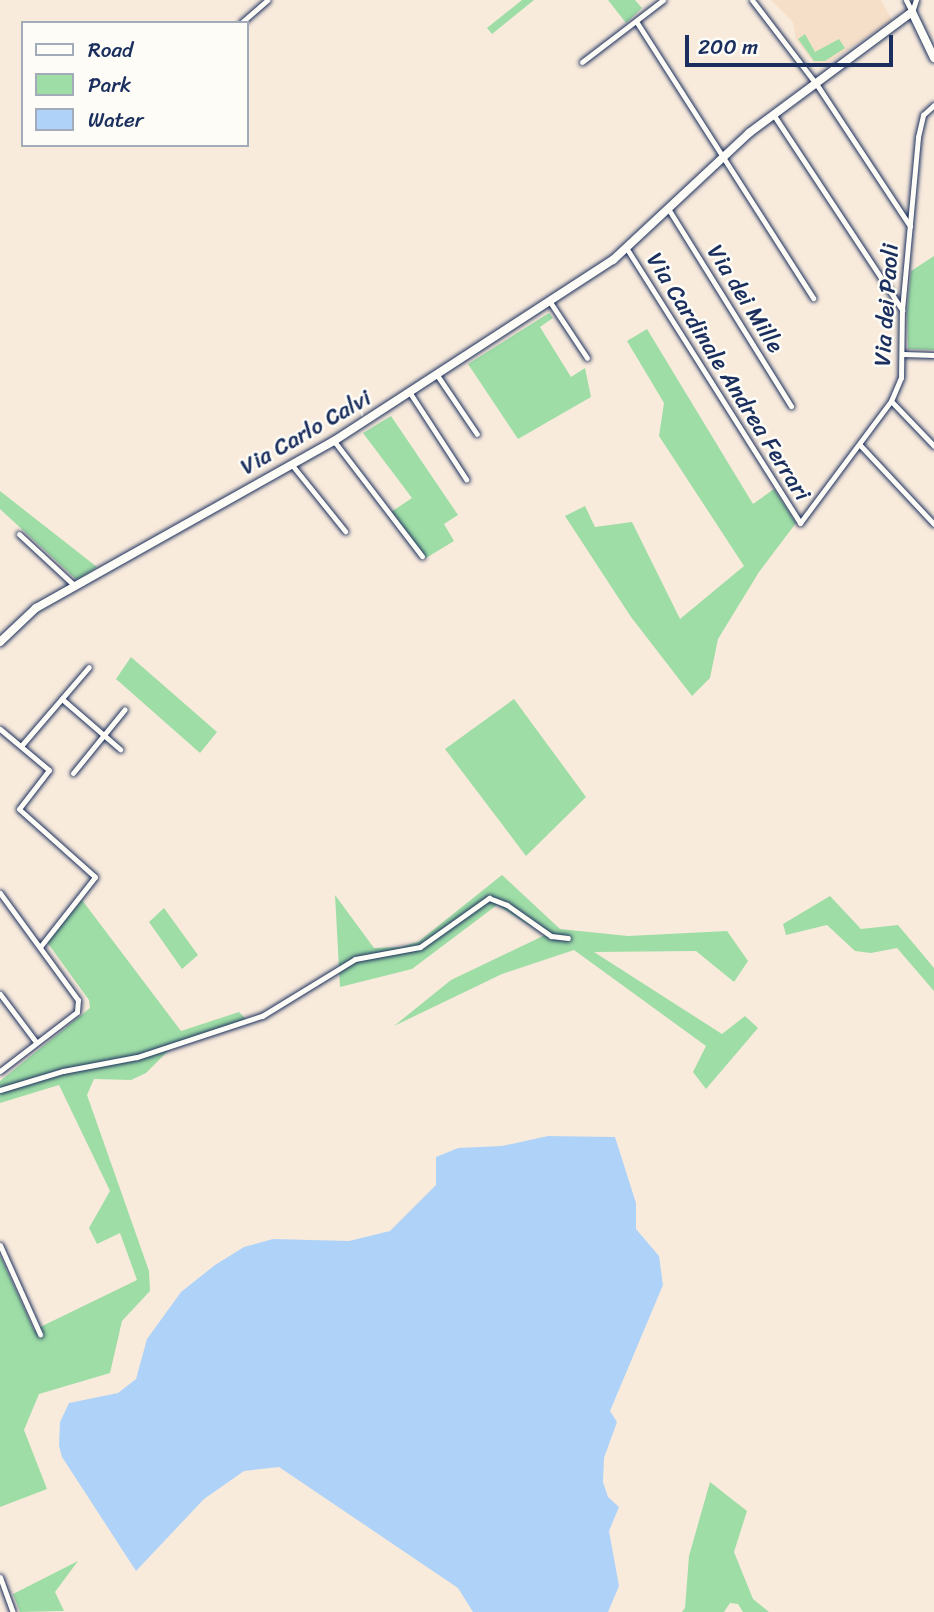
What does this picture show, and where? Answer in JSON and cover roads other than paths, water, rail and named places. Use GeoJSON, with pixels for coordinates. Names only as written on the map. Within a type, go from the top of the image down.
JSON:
{"type":"FeatureCollection","features":[{"type":"Feature","properties":{"kind":"street"},"geometry":{"type":"LineString","coordinates":[[243,21],[267,0]]}},
{"type":"Feature","properties":{"kind":"street"},"geometry":{"type":"LineString","coordinates":[[582,62],[663,0]]}},
{"type":"Feature","properties":{"kind":"street"},"geometry":{"type":"LineString","coordinates":[[752,0],[814,82],[910,226]]}},
{"type":"Feature","properties":{"kind":"street"},"geometry":{"type":"LineString","coordinates":[[906,0],[934,58]]}},
{"type":"Feature","properties":{"kind":"street"},"geometry":{"type":"LineString","coordinates":[[912,12],[916,0]]}},
{"type":"Feature","properties":{"kind":"street","name":"Via Carlo Calvi"},"geometry":{"type":"LineString","coordinates":[[0,642],[25,616],[334,441],[550,302],[627,249],[772,114],[912,12]]}},
{"type":"Feature","properties":{"kind":"street"},"geometry":{"type":"LineString","coordinates":[[636,21],[813,298]]}},
{"type":"Feature","properties":{"kind":"street","name":"Via dei Paoli"},"geometry":{"type":"LineString","coordinates":[[800,523],[891,401],[901,378],[902,310],[918,137],[923,115],[934,105]]}},
{"type":"Feature","properties":{"kind":"street"},"geometry":{"type":"LineString","coordinates":[[772,114],[902,310]]}},
{"type":"Feature","properties":{"kind":"street","name":"Via dei Mille"},"geometry":{"type":"LineString","coordinates":[[669,210],[791,406]]}},
{"type":"Feature","properties":{"kind":"street","name":"Via Cardinale Andrea Ferrari"},"geometry":{"type":"LineString","coordinates":[[627,249],[800,523]]}},
{"type":"Feature","properties":{"kind":"street"},"geometry":{"type":"LineString","coordinates":[[550,302],[587,358]]}},
{"type":"Feature","properties":{"kind":"street"},"geometry":{"type":"LineString","coordinates":[[903,354],[934,355]]}},
{"type":"Feature","properties":{"kind":"street"},"geometry":{"type":"LineString","coordinates":[[438,375],[477,434]]}},
{"type":"Feature","properties":{"kind":"street"},"geometry":{"type":"LineString","coordinates":[[410,393],[466,479]]}},
{"type":"Feature","properties":{"kind":"street"},"geometry":{"type":"LineString","coordinates":[[891,401],[934,446]]}},
{"type":"Feature","properties":{"kind":"street"},"geometry":{"type":"LineString","coordinates":[[334,441],[422,556]]}},
{"type":"Feature","properties":{"kind":"street"},"geometry":{"type":"LineString","coordinates":[[860,445],[934,524]]}},
{"type":"Feature","properties":{"kind":"street"},"geometry":{"type":"LineString","coordinates":[[292,465],[345,531]]}},
{"type":"Feature","properties":{"kind":"street"},"geometry":{"type":"LineString","coordinates":[[19,534],[75,586]]}},
{"type":"Feature","properties":{"kind":"street"},"geometry":{"type":"LineString","coordinates":[[20,746],[89,667]]}},
{"type":"Feature","properties":{"kind":"street"},"geometry":{"type":"LineString","coordinates":[[62,699],[120,749]]}},
{"type":"Feature","properties":{"kind":"street"},"geometry":{"type":"LineString","coordinates":[[73,773],[125,709]]}},
{"type":"Feature","properties":{"kind":"street"},"geometry":{"type":"LineString","coordinates":[[0,729],[49,770],[19,809],[95,877],[40,947]]}},
{"type":"Feature","properties":{"kind":"street"},"geometry":{"type":"LineString","coordinates":[[0,893],[78,1000],[77,1012],[0,1071]]}},
{"type":"Feature","properties":{"kind":"street"},"geometry":{"type":"LineString","coordinates":[[0,1090],[63,1072],[147,1054],[262,1016],[355,959],[419,947],[489,898],[507,905],[551,936],[568,938]]}},
{"type":"Feature","properties":{"kind":"street"},"geometry":{"type":"LineString","coordinates":[[0,994],[36,1042]]}},
{"type":"Feature","properties":{"kind":"street"},"geometry":{"type":"LineString","coordinates":[[0,1245],[40,1334]]}},
{"type":"Feature","properties":{"kind":"street"},"geometry":{"type":"LineString","coordinates":[[0,1577],[13,1612]]}},
{"type":"Feature","properties":{"kind":"water"},"geometry":{"type":"Polygon","coordinates":[[[548,1136],[615,1137],[636,1203],[636,1229],[659,1256],[663,1285],[610,1411],[617,1422],[604,1458],[603,1482],[608,1497],[619,1507],[609,1531],[619,1586],[608,1612],[473,1612],[458,1588],[279,1467],[244,1471],[204,1499],[136,1571],[62,1457],[59,1446],[60,1422],[69,1403],[118,1393],[136,1379],[147,1339],[181,1292],[215,1265],[244,1247],[273,1239],[349,1241],[390,1231],[436,1185],[436,1157],[458,1148],[502,1146],[548,1136]]]}}]}
